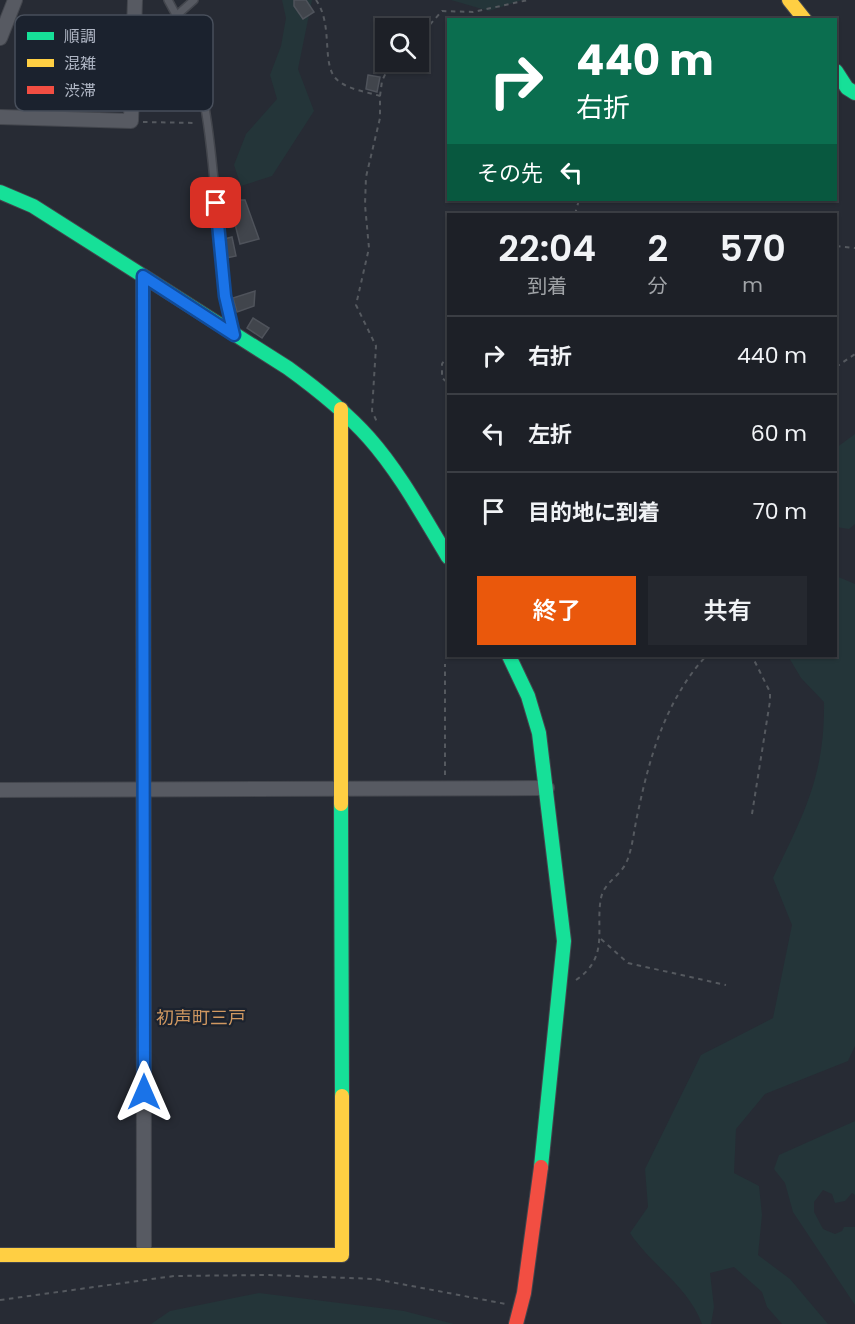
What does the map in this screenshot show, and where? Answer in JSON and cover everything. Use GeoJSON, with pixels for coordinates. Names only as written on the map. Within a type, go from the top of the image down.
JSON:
{"type":"FeatureCollection","features":[{"type":"Feature","properties":{"kind":"street"},"geometry":{"type":"LineString","coordinates":[[0,38],[15,0]]}},
{"type":"Feature","properties":{"kind":"street"},"geometry":{"type":"LineString","coordinates":[[135,0],[135,15]]}},
{"type":"Feature","properties":{"kind":"street"},"geometry":{"type":"LineString","coordinates":[[790,0],[804,18]]}},
{"type":"Feature","properties":{"kind":"street"},"geometry":{"type":"LineString","coordinates":[[837,73],[847,88],[855,93]]}},
{"type":"Feature","properties":{"kind":"street"},"geometry":{"type":"LineString","coordinates":[[0,117],[131,121],[131,111]]}},
{"type":"Feature","properties":{"kind":"street"},"geometry":{"type":"LineString","coordinates":[[0,192],[33,206],[288,368],[341,409],[381,452],[447,555]]}},
{"type":"Feature","properties":{"kind":"street"},"geometry":{"type":"LineString","coordinates":[[143,276],[144,1255]]}},
{"type":"Feature","properties":{"kind":"street"},"geometry":{"type":"LineString","coordinates":[[0,1255],[342,1255],[341,409]]}},
{"type":"Feature","properties":{"kind":"street"},"geometry":{"type":"LineString","coordinates":[[508,657],[528,696],[539,734],[563,912],[561,984],[542,1157],[521,1308],[516,1324]]}},
{"type":"Feature","properties":{"kind":"street"},"geometry":{"type":"LineString","coordinates":[[0,790],[548,788]]}},
{"type":"Feature","properties":{"kind":"lane"},"geometry":{"type":"LineString","coordinates":[[168,0],[176,15],[194,0]]}},
{"type":"Feature","properties":{"kind":"lane"},"geometry":{"type":"LineString","coordinates":[[203,111],[215,185],[223,284],[234,335]]}},
{"type":"Feature","properties":{"kind":"path"},"geometry":{"type":"LineString","coordinates":[[316,0],[326,20],[328,65],[331,74],[347,86],[380,96]]}},
{"type":"Feature","properties":{"kind":"path"},"geometry":{"type":"LineString","coordinates":[[429,26],[442,11],[473,12],[528,0]]}},
{"type":"Feature","properties":{"kind":"path"},"geometry":{"type":"LineString","coordinates":[[380,428],[372,411],[376,346],[356,305],[368,256],[366,177],[380,118],[382,81],[386,72]]}},
{"type":"Feature","properties":{"kind":"path"},"geometry":{"type":"LineString","coordinates":[[131,121],[206,124]]}},
{"type":"Feature","properties":{"kind":"path"},"geometry":{"type":"LineString","coordinates":[[837,246],[855,248]]}},
{"type":"Feature","properties":{"kind":"path"},"geometry":{"type":"LineString","coordinates":[[837,366],[855,354]]}},
{"type":"Feature","properties":{"kind":"path"},"geometry":{"type":"LineString","coordinates":[[447,356],[442,364],[442,378],[447,382]]}},
{"type":"Feature","properties":{"kind":"path"},"geometry":{"type":"LineString","coordinates":[[561,984],[577,980],[585,973],[601,939],[600,898],[603,890],[626,863],[647,775],[663,723],[686,678],[705,657]]}},
{"type":"Feature","properties":{"kind":"path"},"geometry":{"type":"LineString","coordinates":[[752,657],[770,692],[770,701],[752,814]]}},
{"type":"Feature","properties":{"kind":"path"},"geometry":{"type":"LineString","coordinates":[[445,664],[445,789]]}},
{"type":"Feature","properties":{"kind":"path"},"geometry":{"type":"LineString","coordinates":[[601,939],[628,963],[726,985]]}},
{"type":"Feature","properties":{"kind":"path"},"geometry":{"type":"LineString","coordinates":[[0,1300],[174,1276],[269,1275],[375,1280],[469,1295],[521,1308]]}},
{"type":"Feature","properties":{"kind":"shaded area"},"geometry":{"type":"Polygon","coordinates":[[[282,0],[312,0],[298,69],[314,111],[272,176],[241,186],[234,165],[246,134],[277,99],[270,75],[281,46],[286,18],[282,0]]]}},
{"type":"Feature","properties":{"kind":"shaded area"},"geometry":{"type":"Polygon","coordinates":[[[451,0],[522,0],[489,11],[451,0]]]}},
{"type":"Feature","properties":{"kind":"shaded area"},"geometry":{"type":"Polygon","coordinates":[[[855,434],[855,524],[849,529],[837,527],[837,447],[855,434]]]}},
{"type":"Feature","properties":{"kind":"shaded area"},"geometry":{"type":"Polygon","coordinates":[[[837,576],[855,584],[855,1046],[848,1061],[765,1094],[736,1129],[734,1173],[759,1186],[762,1215],[758,1255],[790,1279],[828,1324],[782,1324],[767,1307],[762,1292],[734,1267],[710,1273],[714,1307],[711,1324],[702,1324],[688,1298],[630,1233],[648,1207],[645,1169],[701,1055],[773,1018],[792,925],[773,878],[810,793],[821,751],[823,728],[824,702],[801,678],[789,657],[837,657],[837,576]]]}},
{"type":"Feature","properties":{"kind":"shaded area"},"geometry":{"type":"Polygon","coordinates":[[[855,1121],[855,1195],[852,1193],[845,1201],[835,1203],[832,1194],[823,1190],[814,1202],[814,1212],[823,1229],[835,1234],[842,1231],[844,1227],[855,1227],[855,1305],[793,1212],[785,1183],[774,1169],[779,1155],[855,1121]]]}},
{"type":"Feature","properties":{"kind":"shaded area"},"geometry":{"type":"Polygon","coordinates":[[[259,1293],[404,1311],[454,1324],[151,1324],[170,1311],[259,1293]]]}},
{"type":"Feature","properties":{"kind":"building"},"geometry":{"type":"Polygon","coordinates":[[[294,0],[306,0],[314,12],[303,19],[294,6],[294,0]]]}},
{"type":"Feature","properties":{"kind":"building"},"geometry":{"type":"Polygon","coordinates":[[[368,75],[380,77],[377,92],[366,89],[368,75]]]}},
{"type":"Feature","properties":{"kind":"building"},"geometry":{"type":"Polygon","coordinates":[[[221,182],[237,182],[238,200],[245,200],[259,239],[240,244],[232,212],[222,213],[221,182]]]}},
{"type":"Feature","properties":{"kind":"building"},"geometry":{"type":"Polygon","coordinates":[[[232,237],[236,256],[226,258],[224,239],[232,237]]]}},
{"type":"Feature","properties":{"kind":"building"},"geometry":{"type":"Polygon","coordinates":[[[255,291],[254,306],[237,312],[233,298],[255,291]]]}},
{"type":"Feature","properties":{"kind":"building"},"geometry":{"type":"Polygon","coordinates":[[[253,318],[269,328],[262,338],[247,328],[253,318]]]}},
{"type":"Feature","properties":{"kind":"traffic: fast"},"geometry":{"type":"LineString","coordinates":[[837,73],[847,88],[855,93]]}},
{"type":"Feature","properties":{"kind":"traffic: fast"},"geometry":{"type":"LineString","coordinates":[[0,192],[33,206],[288,368],[320,392],[380,451],[411,495],[447,555]]}},
{"type":"Feature","properties":{"kind":"traffic: fast"},"geometry":{"type":"LineString","coordinates":[[509,657],[528,696],[539,733],[564,941],[541,1167]]}},
{"type":"Feature","properties":{"kind":"traffic: fast"},"geometry":{"type":"LineString","coordinates":[[341,804],[342,1096]]}},
{"type":"Feature","properties":{"kind":"traffic: slow"},"geometry":{"type":"LineString","coordinates":[[789,0],[803,18]]}},
{"type":"Feature","properties":{"kind":"traffic: slow"},"geometry":{"type":"LineString","coordinates":[[341,409],[341,804]]}},
{"type":"Feature","properties":{"kind":"traffic: slow"},"geometry":{"type":"LineString","coordinates":[[0,1255],[342,1255],[342,1096]]}},
{"type":"Feature","properties":{"kind":"traffic: jam"},"geometry":{"type":"LineString","coordinates":[[516,1324],[524,1293],[541,1167]]}},
{"type":"Feature","properties":{"kind":"district","name":"初声町三戸"},"geometry":{"type":"Point","coordinates":[201,1018]}},
{"type":"Feature","properties":{"kind":"route"},"geometry":{"type":"LineString","coordinates":[[144,1092],[143,276],[234,335],[225,296],[216,203]]}}]}
